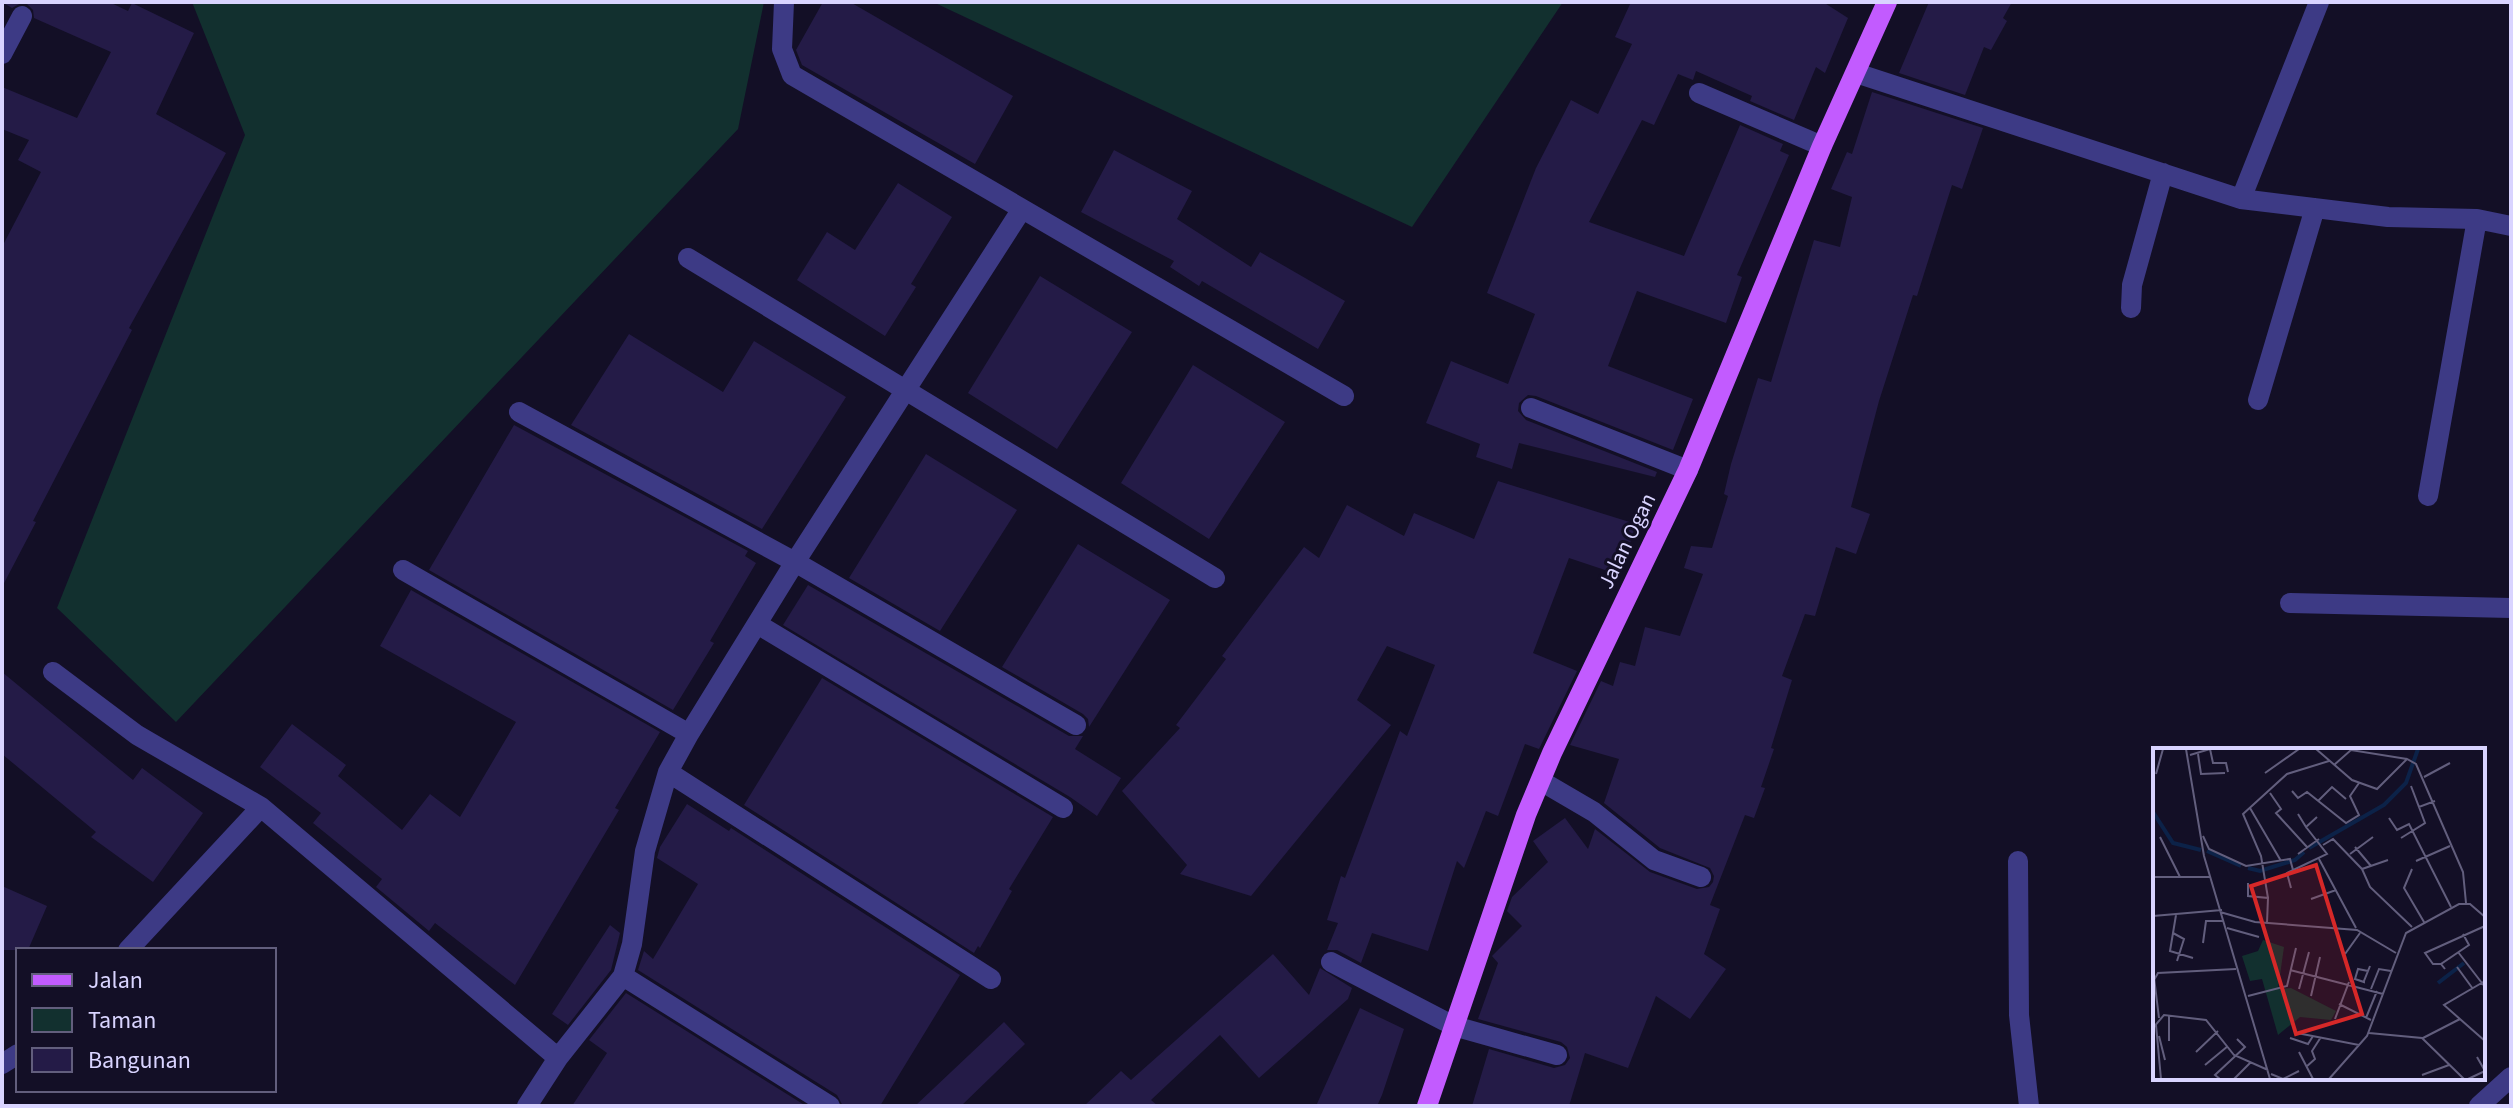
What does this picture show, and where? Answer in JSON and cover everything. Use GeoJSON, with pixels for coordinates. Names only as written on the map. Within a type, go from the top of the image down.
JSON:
{"type":"FeatureCollection","features":[{"type":"Feature","properties":{"kind":"main road","name":"Jalan Ogan"},"geometry":{"type":"LineString","coordinates":[[1427,1106],[1526,815],[1688,470],[1822,146],[1887,2]]}},
{"type":"Feature","properties":{"kind":"street"},"geometry":{"type":"LineString","coordinates":[[784,2],[782,49],[792,75],[1344,396]]}},
{"type":"Feature","properties":{"kind":"street"},"geometry":{"type":"LineString","coordinates":[[2241,199],[2319,2]]}},
{"type":"Feature","properties":{"kind":"street"},"geometry":{"type":"LineString","coordinates":[[2,54],[22,16]]}},
{"type":"Feature","properties":{"kind":"street"},"geometry":{"type":"LineString","coordinates":[[1856,73],[2241,199],[2388,217],[2477,219],[2511,226]]}},
{"type":"Feature","properties":{"kind":"street"},"geometry":{"type":"LineString","coordinates":[[1699,93],[1822,146]]}},
{"type":"Feature","properties":{"kind":"street"},"geometry":{"type":"LineString","coordinates":[[2131,308],[2132,285],[2163,173]]}},
{"type":"Feature","properties":{"kind":"street"},"geometry":{"type":"LineString","coordinates":[[2258,400],[2315,208]]}},
{"type":"Feature","properties":{"kind":"street"},"geometry":{"type":"LineString","coordinates":[[527,1106],[558,1058],[623,976],[632,944],[645,851],[668,772],[795,562],[1022,209]]}},
{"type":"Feature","properties":{"kind":"street"},"geometry":{"type":"LineString","coordinates":[[2428,496],[2477,219]]}},
{"type":"Feature","properties":{"kind":"street"},"geometry":{"type":"LineString","coordinates":[[688,258],[1215,578]]}},
{"type":"Feature","properties":{"kind":"street"},"geometry":{"type":"LineString","coordinates":[[1531,408],[1688,470]]}},
{"type":"Feature","properties":{"kind":"street"},"geometry":{"type":"LineString","coordinates":[[519,412],[795,562],[1076,725]]}},
{"type":"Feature","properties":{"kind":"street"},"geometry":{"type":"LineString","coordinates":[[403,570],[689,734]]}},
{"type":"Feature","properties":{"kind":"street"},"geometry":{"type":"LineString","coordinates":[[2290,603],[2511,608]]}},
{"type":"Feature","properties":{"kind":"street"},"geometry":{"type":"LineString","coordinates":[[759,625],[1063,808]]}},
{"type":"Feature","properties":{"kind":"street"},"geometry":{"type":"LineString","coordinates":[[53,672],[137,735],[261,807],[558,1058]]}},
{"type":"Feature","properties":{"kind":"street"},"geometry":{"type":"LineString","coordinates":[[668,772],[991,979]]}},
{"type":"Feature","properties":{"kind":"street"},"geometry":{"type":"LineString","coordinates":[[1541,781],[1594,812],[1654,860],[1701,877]]}},
{"type":"Feature","properties":{"kind":"street"},"geometry":{"type":"LineString","coordinates":[[130,948],[261,807]]}},
{"type":"Feature","properties":{"kind":"street"},"geometry":{"type":"LineString","coordinates":[[2018,861],[2019,1015],[2029,1106]]}},
{"type":"Feature","properties":{"kind":"street"},"geometry":{"type":"LineString","coordinates":[[1331,962],[1454,1026],[1557,1055]]}},
{"type":"Feature","properties":{"kind":"street"},"geometry":{"type":"LineString","coordinates":[[623,976],[830,1106]]}},
{"type":"Feature","properties":{"kind":"street"},"geometry":{"type":"LineString","coordinates":[[2479,1106],[2511,1077]]}},
{"type":"Feature","properties":{"kind":"green space"},"geometry":{"type":"Polygon","coordinates":[[[192,2],[764,2],[738,129],[176,722],[57,608],[245,135],[192,2]]]}},
{"type":"Feature","properties":{"kind":"green space"},"geometry":{"type":"Polygon","coordinates":[[[933,2],[1563,2],[1412,227],[933,2]]]}},
{"type":"Feature","properties":{"kind":"building"},"geometry":{"type":"Polygon","coordinates":[[[2,2],[109,2],[128,11],[132,3],[194,33],[156,114],[226,153],[129,328],[132,330],[2,587],[2,247],[41,172],[18,160],[29,140],[2,129],[2,87],[77,118],[111,52],[34,18],[33,10],[27,4],[21,3],[12,8],[2,2]]]}},
{"type":"Feature","properties":{"kind":"building"},"geometry":{"type":"Polygon","coordinates":[[[823,2],[850,2],[1013,96],[975,164],[802,65],[796,50],[823,2]]]}},
{"type":"Feature","properties":{"kind":"building"},"geometry":{"type":"Polygon","coordinates":[[[1631,2],[1823,2],[1848,18],[1825,73],[1816,67],[1794,120],[1750,101],[1752,96],[1696,71],[1693,80],[1678,74],[1654,125],[1642,120],[1589,222],[1684,256],[1740,125],[1783,144],[1780,151],[1789,155],[1737,275],[1742,277],[1726,323],[1637,291],[1608,366],[1693,399],[1673,450],[1536,396],[1528,395],[1519,403],[1518,411],[1526,420],[1657,472],[1655,477],[1519,443],[1512,469],[1476,457],[1480,444],[1426,423],[1451,361],[1508,384],[1535,314],[1487,293],[1536,168],[1571,100],[1598,114],[1632,44],[1615,37],[1631,2]]]}},
{"type":"Feature","properties":{"kind":"building"},"geometry":{"type":"Polygon","coordinates":[[[1929,2],[2012,2],[2003,18],[2007,21],[1991,50],[1984,47],[1965,95],[1899,73],[1929,2]]]}},
{"type":"Feature","properties":{"kind":"building"},"geometry":{"type":"Polygon","coordinates":[[[1872,92],[1983,128],[1962,189],[1952,185],[1879,401],[1851,507],[1870,514],[1856,554],[1836,547],[1815,616],[1805,614],[1782,676],[1792,680],[1761,787],[1765,788],[1754,818],[1745,815],[1710,905],[1720,909],[1704,954],[1726,969],[1690,1019],[1656,996],[1628,1068],[1585,1053],[1569,1106],[1472,1106],[1489,1049],[1554,1068],[1565,1065],[1570,1058],[1567,1047],[1561,1042],[1478,1019],[1498,963],[1492,956],[1522,926],[1507,911],[1512,897],[1548,862],[1533,841],[1565,818],[1588,849],[1595,829],[1650,872],[1697,889],[1709,887],[1713,882],[1710,868],[1660,848],[1604,803],[1619,759],[1570,745],[1601,681],[1613,686],[1620,662],[1635,666],[1645,627],[1680,636],[1703,574],[1684,568],[1691,546],[1712,548],[1728,496],[1724,494],[1731,464],[1758,378],[1771,382],[1814,240],[1840,247],[1852,197],[1831,189],[1847,152],[1852,154],[1872,92]]]}},
{"type":"Feature","properties":{"kind":"building"},"geometry":{"type":"Polygon","coordinates":[[[1114,150],[1192,191],[1177,219],[1251,267],[1260,252],[1345,301],[1318,349],[1202,281],[1199,286],[1170,267],[1174,261],[1081,212],[1114,150]]]}},
{"type":"Feature","properties":{"kind":"building"},"geometry":{"type":"Polygon","coordinates":[[[898,183],[952,217],[911,284],[916,287],[885,336],[797,280],[827,232],[855,250],[898,183]]]}},
{"type":"Feature","properties":{"kind":"building"},"geometry":{"type":"Polygon","coordinates":[[[1040,276],[1132,332],[1057,449],[968,393],[1040,276]]]}},
{"type":"Feature","properties":{"kind":"building"},"geometry":{"type":"Polygon","coordinates":[[[629,334],[723,392],[754,341],[846,397],[762,529],[571,425],[629,334]]]}},
{"type":"Feature","properties":{"kind":"building"},"geometry":{"type":"Polygon","coordinates":[[[1193,365],[1285,422],[1209,539],[1121,483],[1193,365]]]}},
{"type":"Feature","properties":{"kind":"building"},"geometry":{"type":"Polygon","coordinates":[[[514,425],[748,551],[745,556],[756,563],[710,641],[714,643],[673,710],[429,570],[514,425]]]}},
{"type":"Feature","properties":{"kind":"building"},"geometry":{"type":"Polygon","coordinates":[[[926,454],[1017,510],[940,631],[849,578],[926,454]]]}},
{"type":"Feature","properties":{"kind":"building"},"geometry":{"type":"Polygon","coordinates":[[[1498,481],[1636,524],[1620,575],[1569,558],[1533,653],[1577,671],[1539,749],[1525,744],[1498,816],[1486,811],[1464,868],[1457,861],[1428,951],[1372,933],[1361,963],[1337,950],[1327,950],[1338,923],[1327,920],[1341,876],[1345,878],[1400,731],[1407,736],[1435,665],[1387,646],[1357,700],[1391,725],[1251,896],[1180,874],[1187,865],[1122,791],[1180,728],[1176,725],[1226,659],[1222,656],[1304,547],[1319,558],[1347,505],[1404,536],[1414,513],[1474,539],[1498,481]]]}},
{"type":"Feature","properties":{"kind":"building"},"geometry":{"type":"Polygon","coordinates":[[[1078,544],[1170,600],[1089,727],[1088,719],[1083,714],[1002,667],[1078,544]]]}},
{"type":"Feature","properties":{"kind":"building"},"geometry":{"type":"Polygon","coordinates":[[[808,585],[1069,736],[1083,736],[1075,749],[1121,778],[1097,816],[783,625],[808,585]]]}},
{"type":"Feature","properties":{"kind":"building"},"geometry":{"type":"Polygon","coordinates":[[[411,590],[660,732],[615,808],[619,810],[515,985],[435,923],[429,931],[376,887],[382,879],[313,823],[321,813],[260,767],[292,724],[346,765],[338,776],[402,830],[430,794],[460,817],[516,722],[380,646],[411,590]]]}},
{"type":"Feature","properties":{"kind":"building"},"geometry":{"type":"Polygon","coordinates":[[[2,672],[133,780],[142,768],[203,813],[153,882],[91,837],[96,832],[2,754],[2,672]]]}},
{"type":"Feature","properties":{"kind":"building"},"geometry":{"type":"Polygon","coordinates":[[[822,678],[1053,817],[1009,889],[1012,891],[980,948],[978,946],[974,953],[744,805],[822,678]]]}},
{"type":"Feature","properties":{"kind":"building"},"geometry":{"type":"Polygon","coordinates":[[[687,804],[729,831],[731,828],[960,975],[880,1106],[843,1106],[837,1095],[638,970],[644,951],[653,959],[698,884],[657,858],[660,847],[687,804]]]}},
{"type":"Feature","properties":{"kind":"building"},"geometry":{"type":"Polygon","coordinates":[[[2,886],[47,906],[29,948],[2,950],[2,886]]]}},
{"type":"Feature","properties":{"kind":"building"},"geometry":{"type":"Polygon","coordinates":[[[610,925],[620,933],[611,970],[568,1025],[552,1014],[610,925]]]}},
{"type":"Feature","properties":{"kind":"building"},"geometry":{"type":"Polygon","coordinates":[[[1273,954],[1309,995],[1320,968],[1352,988],[1348,999],[1259,1078],[1220,1035],[1151,1100],[1158,1106],[1084,1106],[1121,1071],[1131,1080],[1273,954]]]}},
{"type":"Feature","properties":{"kind":"building"},"geometry":{"type":"Polygon","coordinates":[[[626,993],[806,1106],[572,1106],[607,1053],[589,1040],[626,993]]]}},
{"type":"Feature","properties":{"kind":"building"},"geometry":{"type":"Polygon","coordinates":[[[1360,1008],[1404,1029],[1382,1095],[1377,1106],[1316,1106],[1360,1008]]]}},
{"type":"Feature","properties":{"kind":"building"},"geometry":{"type":"Polygon","coordinates":[[[1004,1022],[1025,1044],[961,1106],[915,1106],[1004,1022]]]}}]}
